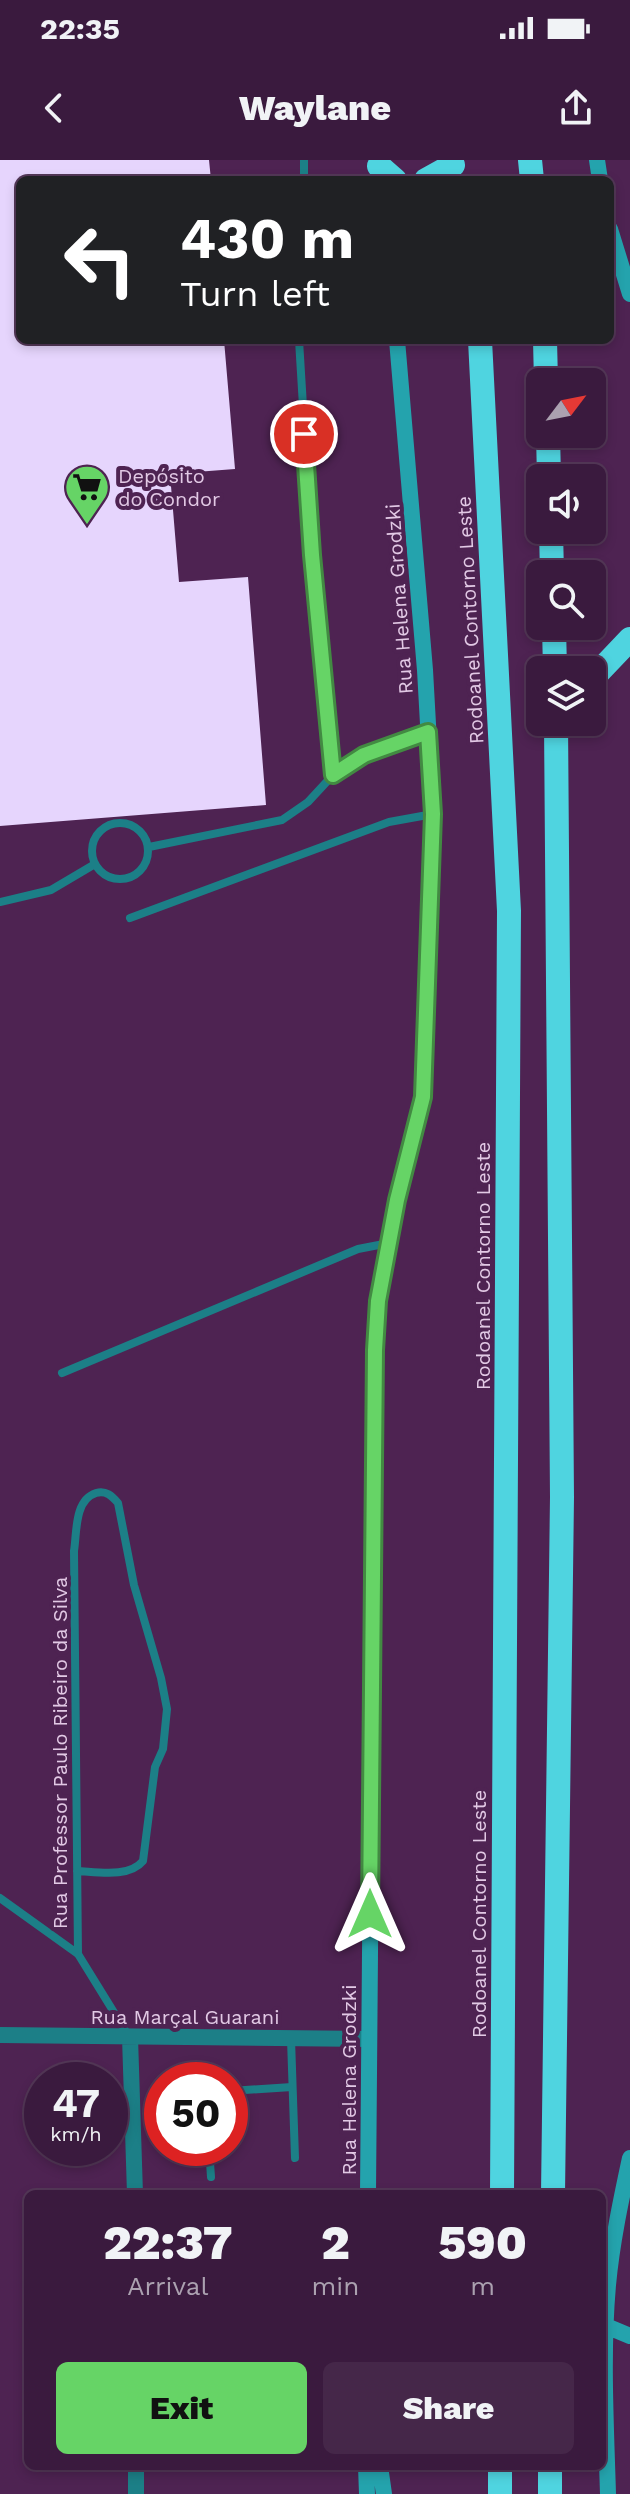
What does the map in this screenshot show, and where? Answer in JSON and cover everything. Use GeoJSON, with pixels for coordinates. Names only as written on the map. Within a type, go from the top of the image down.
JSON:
{"type":"FeatureCollection","features":[{"type":"Feature","properties":{"kind":"highway"},"geometry":{"type":"LineString","coordinates":[[437,176],[456,169]]}},
{"type":"Feature","properties":{"kind":"highway","name":"Rodoanel Contorno Leste"},"geometry":{"type":"LineString","coordinates":[[480,344],[509,911],[502,2190]]}},
{"type":"Feature","properties":{"kind":"highway"},"geometry":{"type":"LineString","coordinates":[[545,344],[546,368]]}},
{"type":"Feature","properties":{"kind":"highway"},"geometry":{"type":"LineString","coordinates":[[606,666],[628,645]]}},
{"type":"Feature","properties":{"kind":"highway"},"geometry":{"type":"LineString","coordinates":[[553,2190],[562,1497],[556,736]]}},
{"type":"Feature","properties":{"kind":"highway"},"geometry":{"type":"LineString","coordinates":[[559,887],[569,736]]}},
{"type":"Feature","properties":{"kind":"highway"},"geometry":{"type":"LineString","coordinates":[[500,2470],[500,2494]]}},
{"type":"Feature","properties":{"kind":"highway"},"geometry":{"type":"LineString","coordinates":[[550,2470],[550,2494]]}},
{"type":"Feature","properties":{"kind":"main road"},"geometry":{"type":"LineString","coordinates":[[614,242],[630,294]]}},
{"type":"Feature","properties":{"kind":"main road","name":"Rua Helena Grodzki"},"geometry":{"type":"LineString","coordinates":[[368,2190],[375,1350],[378,1301],[423,1097],[433,814],[425,670],[397,344]]}},
{"type":"Feature","properties":{"kind":"main road"},"geometry":{"type":"LineString","coordinates":[[608,2494],[606,2326],[614,2238],[630,2158]]}},
{"type":"Feature","properties":{"kind":"main road"},"geometry":{"type":"LineString","coordinates":[[606,2326],[630,2336]]}},
{"type":"Feature","properties":{"kind":"main road"},"geometry":{"type":"LineString","coordinates":[[366,2470],[367,2494]]}},
{"type":"Feature","properties":{"kind":"main road"},"geometry":{"type":"LineString","coordinates":[[381,2470],[384,2494]]}},
{"type":"Feature","properties":{"kind":"street","name":"Rua Marçal Guarani"},"geometry":{"type":"LineString","coordinates":[[0,2035],[369,2039]]}},
{"type":"Feature","properties":{"kind":"street"},"geometry":{"type":"LineString","coordinates":[[130,2037],[135,2190]]}},
{"type":"Feature","properties":{"kind":"street"},"geometry":{"type":"LineString","coordinates":[[136,2470],[136,2494]]}},
{"type":"Feature","properties":{"kind":"lane"},"geometry":{"type":"LineString","coordinates":[[299,344],[312,555],[333,775]]}},
{"type":"Feature","properties":{"kind":"lane"},"geometry":{"type":"LineString","coordinates":[[149,847],[282,820],[308,802],[333,775],[364,755],[428,732]]}},
{"type":"Feature","properties":{"kind":"lane"},"geometry":{"type":"LineString","coordinates":[[130,918],[389,822],[433,814]]}},
{"type":"Feature","properties":{"kind":"lane"},"geometry":{"type":"LineString","coordinates":[[125,823],[134,826],[146,839],[149,847],[146,865],[133,877],[115,880],[95,864],[92,846],[100,830],[108,825],[125,823]]}},
{"type":"Feature","properties":{"kind":"lane"},"geometry":{"type":"LineString","coordinates":[[0,902],[51,890],[95,864]]}},
{"type":"Feature","properties":{"kind":"lane"},"geometry":{"type":"LineString","coordinates":[[62,1373],[358,1249],[390,1243]]}},
{"type":"Feature","properties":{"kind":"lane","name":"Rua Professor Paulo Ribeiro da Silva"},"geometry":{"type":"LineString","coordinates":[[77,1871],[129,1871],[138,1868],[143,1861],[155,1767],[163,1749],[167,1709],[134,1585],[118,1503],[111,1495],[99,1492],[88,1498],[80,1508],[74,1551],[77,1871],[78,1954]]}},
{"type":"Feature","properties":{"kind":"lane"},"geometry":{"type":"LineString","coordinates":[[0,1898],[78,1954],[130,2037]]}},
{"type":"Feature","properties":{"kind":"lane"},"geometry":{"type":"LineString","coordinates":[[291,2038],[295,2158]]}},
{"type":"Feature","properties":{"kind":"lane"},"geometry":{"type":"LineString","coordinates":[[248,2090],[292,2087]]}},
{"type":"Feature","properties":{"kind":"lane"},"geometry":{"type":"LineString","coordinates":[[210,2166],[211,2177]]}},
{"type":"Feature","properties":{"kind":"building","name":"Depósito do Condor"},"geometry":{"type":"Polygon","coordinates":[[[0,160],[209,160],[211,176],[16,176],[16,344],[224,344],[235,469],[170,474],[179,582],[248,577],[266,805],[0,826],[0,160]]]}},
{"type":"Feature","properties":{"kind":"place","name":"Depósito do Condor"},"geometry":{"type":"Point","coordinates":[87,526]}},
{"type":"Feature","properties":{"kind":"route"},"geometry":{"type":"LineString","coordinates":[[304,434],[333,775],[364,755],[428,732],[433,814],[423,1097],[397,1200],[378,1301],[375,1350],[370,1914]]}}]}
